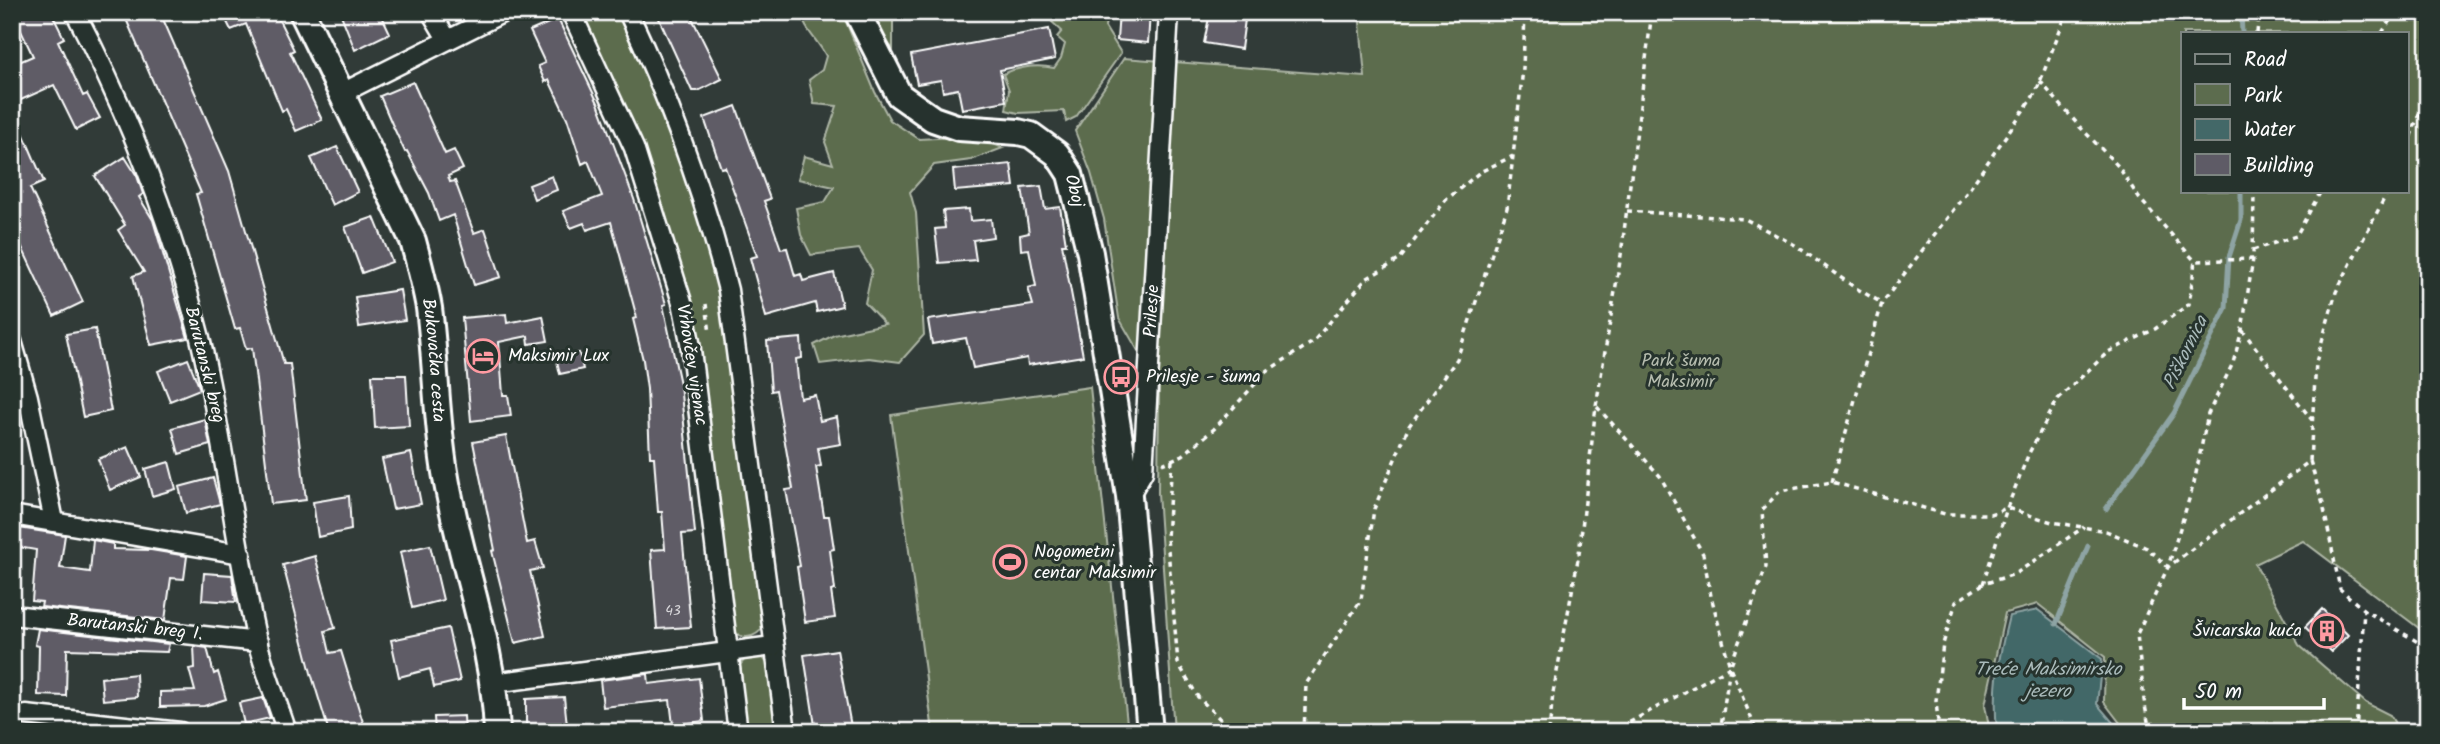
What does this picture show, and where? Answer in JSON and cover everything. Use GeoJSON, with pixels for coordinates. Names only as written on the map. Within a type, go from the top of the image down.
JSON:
{"type":"FeatureCollection","features":[{"type":"Feature","properties":{"kind":"street","name":"Barutanski breg"},"geometry":{"type":"LineString","coordinates":[[75,12],[108,74],[159,203],[199,337],[223,447],[258,642],[287,732]]}},
{"type":"Feature","properties":{"kind":"street","name":"Bukovačka cesta"},"geometry":{"type":"LineString","coordinates":[[302,12],[413,241],[423,277],[429,309],[439,428],[446,475],[493,683],[497,732]]}},
{"type":"Feature","properties":{"kind":"street"},"geometry":{"type":"LineString","coordinates":[[431,12],[447,39]]}},
{"type":"Feature","properties":{"kind":"street"},"geometry":{"type":"LineString","coordinates":[[342,93],[504,12]]}},
{"type":"Feature","properties":{"kind":"street","name":"Vrhovčev vijenac"},"geometry":{"type":"LineString","coordinates":[[571,12],[634,148],[682,302],[690,342],[738,732]]}},
{"type":"Feature","properties":{"kind":"street"},"geometry":{"type":"LineString","coordinates":[[628,12],[682,143],[713,229],[728,292],[768,578],[786,732]]}},
{"type":"Feature","properties":{"kind":"street","name":"Oboj"},"geometry":{"type":"LineString","coordinates":[[857,12],[899,95],[933,119],[960,128],[1031,135],[1050,148],[1066,164],[1079,204],[1090,253],[1129,496]]}},
{"type":"Feature","properties":{"kind":"street","name":"Prilesje"},"geometry":{"type":"LineString","coordinates":[[1150,732],[1129,496],[1143,472],[1169,12]]}},
{"type":"Feature","properties":{"kind":"street"},"geometry":{"type":"LineString","coordinates":[[12,341],[28,397],[54,521]]}},
{"type":"Feature","properties":{"kind":"street"},"geometry":{"type":"LineString","coordinates":[[12,515],[242,554]]}},
{"type":"Feature","properties":{"kind":"street","name":"Barutanski breg I."},"geometry":{"type":"LineString","coordinates":[[12,615],[258,642]]}},
{"type":"Feature","properties":{"kind":"street"},"geometry":{"type":"LineString","coordinates":[[493,683],[774,646]]}},
{"type":"Feature","properties":{"kind":"street"},"geometry":{"type":"LineString","coordinates":[[26,715],[180,732]]}},
{"type":"Feature","properties":{"kind":"path"},"geometry":{"type":"LineString","coordinates":[[1304,732],[1306,684],[1361,600],[1374,509],[1409,426],[1457,359],[1507,208],[1523,69],[1525,12]]}},
{"type":"Feature","properties":{"kind":"path"},"geometry":{"type":"LineString","coordinates":[[1549,732],[1553,693],[1579,554],[1596,406],[1627,211],[1653,12]]}},
{"type":"Feature","properties":{"kind":"path"},"geometry":{"type":"LineString","coordinates":[[1832,482],[1882,303],[1970,188],[2036,92],[2067,12]]}},
{"type":"Feature","properties":{"kind":"path"},"geometry":{"type":"LineString","coordinates":[[2257,32],[2259,12]]}},
{"type":"Feature","properties":{"kind":"path"},"geometry":{"type":"LineString","coordinates":[[2383,32],[2395,12]]}},
{"type":"Feature","properties":{"kind":"path"},"geometry":{"type":"LineString","coordinates":[[1983,584],[2007,508],[2029,453],[2058,399],[2108,352],[2155,329],[2189,304],[2195,261],[2139,198],[2118,166],[2040,81]]}},
{"type":"Feature","properties":{"kind":"path"},"geometry":{"type":"LineString","coordinates":[[2408,143],[2428,90]]}},
{"type":"Feature","properties":{"kind":"path"},"geometry":{"type":"LineString","coordinates":[[1153,468],[1183,455],[1214,429],[1267,371],[1312,342],[1366,279],[1399,260],[1446,200],[1480,172],[1513,156]]}},
{"type":"Feature","properties":{"kind":"path"},"geometry":{"type":"LineString","coordinates":[[2150,732],[2137,634],[2168,567],[2194,483],[2208,414],[2233,363],[2242,330],[2253,259],[2254,192]]}},
{"type":"Feature","properties":{"kind":"path"},"geometry":{"type":"LineString","coordinates":[[2253,250],[2296,236],[2320,192]]}},
{"type":"Feature","properties":{"kind":"path"},"geometry":{"type":"LineString","coordinates":[[2387,192],[2336,292],[2316,362],[2310,461],[2323,504],[2340,589],[2364,610],[2428,648]]}},
{"type":"Feature","properties":{"kind":"path"},"geometry":{"type":"LineString","coordinates":[[1627,211],[1745,219],[1795,245],[1854,287],[1882,303]]}},
{"type":"Feature","properties":{"kind":"path"},"geometry":{"type":"LineString","coordinates":[[2195,261],[2253,259]]}},
{"type":"Feature","properties":{"kind":"path"},"geometry":{"type":"LineString","coordinates":[[682,302],[706,304],[728,292]]}},
{"type":"Feature","properties":{"kind":"path"},"geometry":{"type":"LineString","coordinates":[[706,304],[710,333]]}},
{"type":"Feature","properties":{"kind":"path"},"geometry":{"type":"LineString","coordinates":[[690,342],[710,333],[734,328]]}},
{"type":"Feature","properties":{"kind":"path"},"geometry":{"type":"LineString","coordinates":[[2242,330],[2313,422]]}},
{"type":"Feature","properties":{"kind":"path"},"geometry":{"type":"LineString","coordinates":[[1596,406],[1660,476],[1703,554],[1730,667],[1757,732]]}},
{"type":"Feature","properties":{"kind":"path"},"geometry":{"type":"LineString","coordinates":[[1172,460],[1167,538],[1178,663],[1198,697],[1233,732]]}},
{"type":"Feature","properties":{"kind":"path"},"geometry":{"type":"LineString","coordinates":[[2168,567],[2310,461]]}},
{"type":"Feature","properties":{"kind":"path"},"geometry":{"type":"LineString","coordinates":[[1720,732],[1730,667],[1766,567],[1762,510],[1780,491],[1832,482],[1945,513],[1990,514],[2007,508],[2052,522],[2106,531],[2147,548],[2168,567]]}},
{"type":"Feature","properties":{"kind":"path"},"geometry":{"type":"LineString","coordinates":[[1939,732],[1936,701],[1943,644],[1956,603],[1983,584],[2015,574],[2084,527]]}},
{"type":"Feature","properties":{"kind":"path"},"geometry":{"type":"LineString","coordinates":[[2356,732],[2364,610]]}},
{"type":"Feature","properties":{"kind":"path"},"geometry":{"type":"LineString","coordinates":[[1612,732],[1730,667]]}},
{"type":"Feature","properties":{"kind":"green space"},"geometry":{"type":"Polygon","coordinates":[[[582,12],[618,12],[646,71],[692,189],[719,285],[764,626],[753,636],[744,637],[732,628],[687,298],[675,247],[639,137],[582,12]]]}},
{"type":"Feature","properties":{"kind":"green space"},"geometry":{"type":"Polygon","coordinates":[[[800,12],[842,12],[875,92],[890,120],[919,139],[974,136],[1003,148],[971,160],[934,165],[910,192],[916,213],[924,335],[900,362],[869,358],[820,364],[814,345],[834,335],[885,324],[865,303],[872,270],[859,249],[811,255],[801,235],[796,208],[825,202],[834,187],[798,179],[804,156],[833,164],[825,142],[837,106],[814,104],[809,80],[822,70],[826,56],[800,12]]]}},
{"type":"Feature","properties":{"kind":"green space"},"geometry":{"type":"Polygon","coordinates":[[[869,12],[893,12],[893,49],[875,29],[869,12]]]}},
{"type":"Feature","properties":{"kind":"green space"},"geometry":{"type":"Polygon","coordinates":[[[1049,12],[1107,12],[1105,27],[1121,53],[1076,117],[1066,122],[1064,111],[1018,113],[1006,110],[1009,90],[1003,74],[1028,67],[1054,68],[1061,58],[1065,44],[1057,37],[1062,31],[1052,22],[1049,12]]]}},
{"type":"Feature","properties":{"kind":"green space","name":"Park šuma Maksimir"},"geometry":{"type":"Polygon","coordinates":[[[1359,12],[2428,12],[2428,635],[2303,541],[2255,564],[2299,645],[2366,703],[2390,715],[2400,732],[2127,732],[2104,702],[2105,657],[2038,604],[2005,613],[1985,705],[1990,732],[1174,732],[1158,493],[1159,387],[1119,318],[1104,219],[1075,131],[1124,58],[1365,77],[1359,12]]]}},
{"type":"Feature","properties":{"kind":"green space","name":"Nogometni centar Maksimir"},"geometry":{"type":"Polygon","coordinates":[[[1090,387],[1128,732],[933,732],[891,415],[1090,387]]]}},
{"type":"Feature","properties":{"kind":"green space"},"geometry":{"type":"Polygon","coordinates":[[[756,656],[763,658],[771,668],[779,732],[746,732],[740,665],[745,659],[756,656]]]}},
{"type":"Feature","properties":{"kind":"water","name":"Treće Maksimirsko jezero"},"geometry":{"type":"Polygon","coordinates":[[[2038,610],[2102,659],[2097,704],[2121,732],[1997,732],[1997,673],[2009,616],[2038,610]]]}},
{"type":"Feature","properties":{"kind":"building"},"geometry":{"type":"Polygon","coordinates":[[[12,12],[51,12],[64,38],[58,41],[83,96],[87,94],[100,118],[76,130],[54,85],[12,104],[12,65],[33,56],[12,12]]]}},
{"type":"Feature","properties":{"kind":"building"},"geometry":{"type":"Polygon","coordinates":[[[123,12],[160,12],[229,171],[284,364],[290,364],[306,500],[271,504],[252,348],[246,349],[240,328],[235,329],[196,194],[201,193],[123,12]]]}},
{"type":"Feature","properties":{"kind":"building"},"geometry":{"type":"Polygon","coordinates":[[[222,12],[275,12],[294,50],[290,52],[322,120],[296,131],[286,109],[282,111],[246,24],[231,30],[222,12]]]}},
{"type":"Feature","properties":{"kind":"building"},"geometry":{"type":"Polygon","coordinates":[[[340,12],[380,12],[390,33],[355,50],[340,12]]]}},
{"type":"Feature","properties":{"kind":"building"},"geometry":{"type":"Polygon","coordinates":[[[656,12],[689,12],[722,79],[698,91],[692,91],[656,12]]]}},
{"type":"Feature","properties":{"kind":"building"},"geometry":{"type":"Polygon","coordinates":[[[1119,12],[1150,12],[1148,43],[1117,40],[1119,12]]]}},
{"type":"Feature","properties":{"kind":"building"},"geometry":{"type":"Polygon","coordinates":[[[1210,12],[1246,12],[1241,49],[1204,43],[1210,12]]]}},
{"type":"Feature","properties":{"kind":"building"},"geometry":{"type":"Polygon","coordinates":[[[558,19],[598,103],[634,199],[666,304],[663,305],[680,384],[695,533],[682,534],[691,627],[657,629],[651,550],[665,549],[662,512],[658,512],[654,457],[650,457],[647,389],[633,319],[637,318],[611,222],[587,230],[584,223],[571,228],[563,211],[602,196],[588,161],[582,164],[567,118],[549,80],[545,82],[538,66],[545,63],[530,31],[558,19]]]}},
{"type":"Feature","properties":{"kind":"building"},"geometry":{"type":"Polygon","coordinates":[[[1049,29],[1055,59],[1000,70],[1006,101],[962,109],[958,89],[943,92],[941,80],[917,84],[911,55],[1049,29]]]}},
{"type":"Feature","properties":{"kind":"building"},"geometry":{"type":"Polygon","coordinates":[[[413,82],[445,154],[454,150],[463,169],[448,176],[450,182],[455,181],[474,233],[485,229],[501,277],[474,285],[453,215],[439,221],[429,193],[392,124],[380,96],[413,82]]]}},
{"type":"Feature","properties":{"kind":"building"},"geometry":{"type":"Polygon","coordinates":[[[736,106],[770,199],[764,201],[781,249],[787,248],[795,276],[801,274],[803,281],[834,273],[842,306],[817,312],[815,303],[766,317],[750,258],[757,256],[704,118],[736,106]]]}},
{"type":"Feature","properties":{"kind":"building"},"geometry":{"type":"Polygon","coordinates":[[[12,107],[44,182],[30,188],[83,302],[54,316],[12,226],[12,107]]]}},
{"type":"Feature","properties":{"kind":"building"},"geometry":{"type":"Polygon","coordinates":[[[337,147],[358,192],[332,205],[311,158],[337,147]]]}},
{"type":"Feature","properties":{"kind":"building"},"geometry":{"type":"Polygon","coordinates":[[[125,157],[137,176],[143,194],[139,197],[153,220],[188,338],[151,345],[133,276],[144,272],[118,230],[125,225],[95,176],[125,157]]]}},
{"type":"Feature","properties":{"kind":"building"},"geometry":{"type":"Polygon","coordinates":[[[1011,164],[1014,186],[955,191],[953,170],[1011,164]]]}},
{"type":"Feature","properties":{"kind":"building"},"geometry":{"type":"Polygon","coordinates":[[[552,176],[557,190],[534,199],[529,185],[552,176]]]}},
{"type":"Feature","properties":{"kind":"building"},"geometry":{"type":"Polygon","coordinates":[[[1041,186],[1045,209],[1060,207],[1066,244],[1062,244],[1083,356],[1028,365],[1027,358],[973,368],[966,338],[932,344],[928,320],[1033,305],[1028,288],[1036,286],[1029,249],[1021,250],[1020,235],[1029,233],[1022,188],[1041,186]]]}},
{"type":"Feature","properties":{"kind":"building"},"geometry":{"type":"Polygon","coordinates":[[[969,209],[970,221],[991,219],[993,237],[973,240],[976,260],[939,263],[935,229],[945,228],[943,211],[969,209]]]}},
{"type":"Feature","properties":{"kind":"building"},"geometry":{"type":"Polygon","coordinates":[[[374,217],[392,262],[362,273],[345,227],[374,217]]]}},
{"type":"Feature","properties":{"kind":"building"},"geometry":{"type":"Polygon","coordinates":[[[400,290],[405,320],[359,327],[355,297],[400,290]]]}},
{"type":"Feature","properties":{"kind":"building"},"geometry":{"type":"Polygon","coordinates":[[[506,314],[507,323],[543,316],[548,341],[529,344],[528,336],[499,342],[503,395],[508,395],[511,416],[471,421],[462,318],[506,314]]]}},
{"type":"Feature","properties":{"kind":"building"},"geometry":{"type":"Polygon","coordinates":[[[95,329],[111,411],[83,417],[66,334],[95,329]]]}},
{"type":"Feature","properties":{"kind":"building"},"geometry":{"type":"Polygon","coordinates":[[[801,338],[802,358],[796,359],[800,398],[815,395],[820,421],[837,417],[841,444],[818,448],[821,466],[816,467],[824,516],[829,516],[834,549],[830,550],[835,618],[805,622],[797,567],[800,566],[786,490],[793,489],[776,390],[771,391],[767,341],[801,338]]]}},
{"type":"Feature","properties":{"kind":"building"},"geometry":{"type":"Polygon","coordinates":[[[579,353],[583,369],[560,374],[556,357],[579,353]]]}},
{"type":"Feature","properties":{"kind":"building"},"geometry":{"type":"Polygon","coordinates":[[[188,359],[200,389],[170,401],[158,371],[188,359]]]}},
{"type":"Feature","properties":{"kind":"building"},"geometry":{"type":"Polygon","coordinates":[[[372,375],[406,375],[409,426],[375,428],[372,375]]]}},
{"type":"Feature","properties":{"kind":"building"},"geometry":{"type":"Polygon","coordinates":[[[205,419],[210,445],[179,454],[172,428],[205,419]]]}},
{"type":"Feature","properties":{"kind":"building"},"geometry":{"type":"Polygon","coordinates":[[[506,436],[527,543],[535,541],[543,568],[530,571],[545,636],[515,643],[492,551],[495,550],[473,442],[506,436]]]}},
{"type":"Feature","properties":{"kind":"building"},"geometry":{"type":"Polygon","coordinates":[[[128,447],[141,477],[110,490],[98,459],[128,447]]]}},
{"type":"Feature","properties":{"kind":"building"},"geometry":{"type":"Polygon","coordinates":[[[411,453],[421,504],[393,509],[382,459],[411,453]]]}},
{"type":"Feature","properties":{"kind":"building"},"geometry":{"type":"Polygon","coordinates":[[[169,462],[176,489],[152,496],[145,469],[169,462]]]}},
{"type":"Feature","properties":{"kind":"building"},"geometry":{"type":"Polygon","coordinates":[[[213,478],[220,504],[186,513],[179,487],[213,478]]]}},
{"type":"Feature","properties":{"kind":"building"},"geometry":{"type":"Polygon","coordinates":[[[349,496],[351,530],[318,537],[313,502],[349,496]]]}},
{"type":"Feature","properties":{"kind":"building"},"geometry":{"type":"Polygon","coordinates":[[[12,527],[65,535],[60,568],[90,572],[93,540],[113,544],[113,549],[151,550],[187,556],[184,579],[171,578],[165,620],[41,607],[42,602],[32,601],[36,550],[12,546],[12,527]]]}},
{"type":"Feature","properties":{"kind":"building"},"geometry":{"type":"Polygon","coordinates":[[[430,545],[443,600],[412,608],[400,552],[430,545]]]}},
{"type":"Feature","properties":{"kind":"building"},"geometry":{"type":"Polygon","coordinates":[[[315,556],[335,628],[325,631],[330,653],[341,651],[366,732],[329,732],[311,673],[283,565],[315,556]]]}},
{"type":"Feature","properties":{"kind":"building"},"geometry":{"type":"Polygon","coordinates":[[[204,573],[232,575],[236,602],[202,600],[204,573]]]}},
{"type":"Feature","properties":{"kind":"building","name":"Švicarska kuća"},"geometry":{"type":"Polygon","coordinates":[[[2322,609],[2348,635],[2331,652],[2305,627],[2322,609]]]}},
{"type":"Feature","properties":{"kind":"building"},"geometry":{"type":"Polygon","coordinates":[[[448,628],[460,681],[434,687],[430,669],[399,677],[391,640],[448,628]]]}},
{"type":"Feature","properties":{"kind":"building"},"geometry":{"type":"Polygon","coordinates":[[[38,629],[169,644],[167,652],[67,649],[66,696],[38,695],[39,646],[35,645],[38,629]]]}},
{"type":"Feature","properties":{"kind":"building"},"geometry":{"type":"Polygon","coordinates":[[[194,646],[207,648],[214,674],[218,672],[226,699],[204,706],[160,707],[160,692],[195,691],[189,669],[195,668],[194,646]]]}},
{"type":"Feature","properties":{"kind":"building"},"geometry":{"type":"Polygon","coordinates":[[[837,650],[852,732],[816,732],[804,655],[837,650]]]}},
{"type":"Feature","properties":{"kind":"building"},"geometry":{"type":"Polygon","coordinates":[[[136,674],[137,697],[103,700],[101,678],[136,674]]]}},
{"type":"Feature","properties":{"kind":"building"},"geometry":{"type":"Polygon","coordinates":[[[648,674],[649,684],[699,678],[704,721],[673,725],[670,700],[603,707],[600,680],[648,674]]]}},
{"type":"Feature","properties":{"kind":"building"},"geometry":{"type":"Polygon","coordinates":[[[564,697],[567,725],[526,728],[526,699],[564,697]]]}},
{"type":"Feature","properties":{"kind":"building"},"geometry":{"type":"Polygon","coordinates":[[[263,698],[270,718],[244,724],[239,703],[263,698]]]}},
{"type":"Feature","properties":{"kind":"building"},"geometry":{"type":"Polygon","coordinates":[[[464,716],[465,732],[435,732],[434,717],[464,716]]]}},
{"type":"Feature","properties":{"kind":"waterway","name":"Piškornica"},"geometry":{"type":"LineString","coordinates":[[2241,12],[2242,32]]}},
{"type":"Feature","properties":{"kind":"waterway","name":"Piškornica"},"geometry":{"type":"LineString","coordinates":[[2106,509],[2174,413],[2226,308],[2229,257],[2241,220],[2241,192]]}},
{"type":"Feature","properties":{"kind":"waterway","name":"Piškornica"},"geometry":{"type":"LineString","coordinates":[[2056,624],[2088,546]]}},
{"type":"Feature","properties":{"kind":"place","name":"Maksimir Lux"},"geometry":{"type":"Point","coordinates":[483,356]}},
{"type":"Feature","properties":{"kind":"place","name":"Prilesje - šuma"},"geometry":{"type":"Point","coordinates":[1121,377]}},
{"type":"Feature","properties":{"kind":"place","name":"Nogometni centar Maksimir"},"geometry":{"type":"Point","coordinates":[1010,562]}},
{"type":"Feature","properties":{"kind":"place","name":"Švicarska kuća"},"geometry":{"type":"Point","coordinates":[2327,631]}}]}
